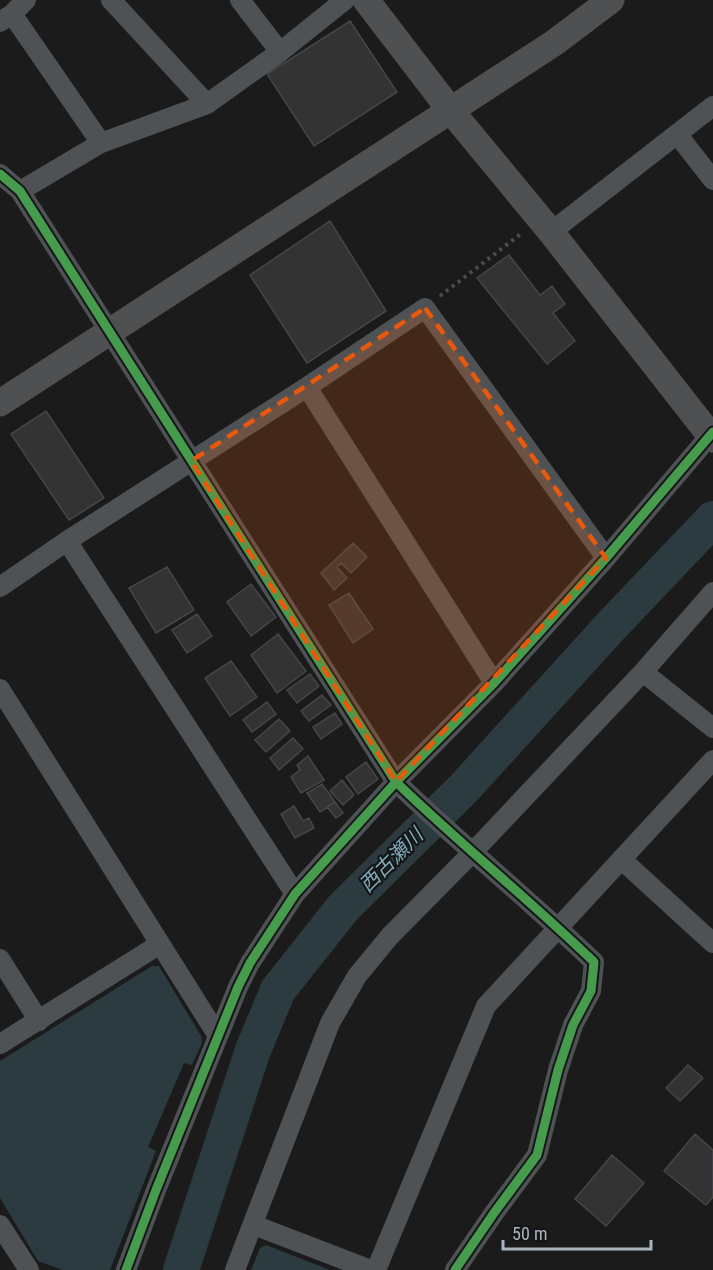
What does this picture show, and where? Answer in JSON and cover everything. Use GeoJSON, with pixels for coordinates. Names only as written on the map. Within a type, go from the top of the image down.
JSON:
{"type":"FeatureCollection","features":[{"type":"Feature","properties":{"kind":"street"},"geometry":{"type":"LineString","coordinates":[[111,0],[207,104]]}},
{"type":"Feature","properties":{"kind":"street"},"geometry":{"type":"LineString","coordinates":[[240,0],[280,52]]}},
{"type":"Feature","properties":{"kind":"street"},"geometry":{"type":"LineString","coordinates":[[20,191],[101,143],[207,104],[280,52],[345,0]]}},
{"type":"Feature","properties":{"kind":"street"},"geometry":{"type":"LineString","coordinates":[[126,1270],[218,1036],[250,963],[295,894],[396,782],[494,683],[712,435],[451,111],[366,0]]}},
{"type":"Feature","properties":{"kind":"street"},"geometry":{"type":"LineString","coordinates":[[0,403],[554,43],[610,0]]}},
{"type":"Feature","properties":{"kind":"street"},"geometry":{"type":"LineString","coordinates":[[13,12],[101,143]]}},
{"type":"Feature","properties":{"kind":"street"},"geometry":{"type":"LineString","coordinates":[[545,225],[677,134],[713,106]]}},
{"type":"Feature","properties":{"kind":"street"},"geometry":{"type":"LineString","coordinates":[[677,134],[713,180]]}},
{"type":"Feature","properties":{"kind":"street"},"geometry":{"type":"LineString","coordinates":[[0,174],[20,191],[108,333],[396,782],[464,847],[558,927],[594,962],[591,991],[573,1025],[558,1070],[537,1155],[455,1270]]}},
{"type":"Feature","properties":{"kind":"street"},"geometry":{"type":"LineString","coordinates":[[0,587],[425,308],[606,558]]}},
{"type":"Feature","properties":{"kind":"street"},"geometry":{"type":"LineString","coordinates":[[307,387],[494,683]]}},
{"type":"Feature","properties":{"kind":"street"},"geometry":{"type":"LineString","coordinates":[[67,541],[295,894]]}},
{"type":"Feature","properties":{"kind":"street"},"geometry":{"type":"LineString","coordinates":[[235,1270],[330,1023],[357,976],[464,847],[643,672],[713,592]]}},
{"type":"Feature","properties":{"kind":"street"},"geometry":{"type":"LineString","coordinates":[[643,672],[713,728]]}},
{"type":"Feature","properties":{"kind":"street"},"geometry":{"type":"LineString","coordinates":[[0,689],[218,1036]]}},
{"type":"Feature","properties":{"kind":"street"},"geometry":{"type":"LineString","coordinates":[[376,1270],[486,1006],[713,760]]}},
{"type":"Feature","properties":{"kind":"street"},"geometry":{"type":"LineString","coordinates":[[621,859],[713,943]]}},
{"type":"Feature","properties":{"kind":"street"},"geometry":{"type":"LineString","coordinates":[[0,1044],[160,944]]}},
{"type":"Feature","properties":{"kind":"street"},"geometry":{"type":"LineString","coordinates":[[0,958],[39,1021]]}},
{"type":"Feature","properties":{"kind":"street"},"geometry":{"type":"LineString","coordinates":[[0,1225],[29,1270]]}},
{"type":"Feature","properties":{"kind":"street"},"geometry":{"type":"LineString","coordinates":[[254,1225],[371,1270]]}},
{"type":"Feature","properties":{"kind":"path"},"geometry":{"type":"LineString","coordinates":[[425,308],[545,225]]}},
{"type":"Feature","properties":{"kind":"highlighted area"},"geometry":{"type":"Polygon","coordinates":[[[425,308],[606,558],[396,782],[191,461],[425,308]]]}},
{"type":"Feature","properties":{"kind":"shaded area"},"geometry":{"type":"Polygon","coordinates":[[[152,966],[159,966],[201,1036],[202,1043],[192,1065],[184,1063],[148,1147],[156,1151],[110,1270],[63,1270],[38,1261],[0,1198],[0,1061],[152,966]]]}},
{"type":"Feature","properties":{"kind":"shaded area"},"geometry":{"type":"Polygon","coordinates":[[[266,1245],[330,1270],[251,1270],[260,1248],[266,1245]]]}},
{"type":"Feature","properties":{"kind":"building"},"geometry":{"type":"Polygon","coordinates":[[[350,21],[397,92],[314,146],[267,74],[350,21]]]}},
{"type":"Feature","properties":{"kind":"building"},"geometry":{"type":"Polygon","coordinates":[[[330,221],[386,311],[307,363],[250,275],[330,221]]]}},
{"type":"Feature","properties":{"kind":"building"},"geometry":{"type":"Polygon","coordinates":[[[509,255],[540,295],[552,286],[565,304],[553,313],[575,341],[547,364],[477,278],[509,255]]]}},
{"type":"Feature","properties":{"kind":"building"},"geometry":{"type":"Polygon","coordinates":[[[46,411],[104,498],[69,520],[11,434],[46,411]]]}},
{"type":"Feature","properties":{"kind":"building"},"geometry":{"type":"Polygon","coordinates":[[[353,543],[367,557],[351,573],[341,563],[337,567],[347,578],[334,590],[321,573],[353,543]]]}},
{"type":"Feature","properties":{"kind":"building"},"geometry":{"type":"Polygon","coordinates":[[[167,567],[194,610],[156,633],[129,588],[167,567]]]}},
{"type":"Feature","properties":{"kind":"building"},"geometry":{"type":"Polygon","coordinates":[[[251,584],[276,617],[251,636],[227,602],[251,584]]]}},
{"type":"Feature","properties":{"kind":"building"},"geometry":{"type":"Polygon","coordinates":[[[349,593],[373,629],[353,643],[329,605],[349,593]]]}},
{"type":"Feature","properties":{"kind":"building"},"geometry":{"type":"Polygon","coordinates":[[[197,614],[212,636],[187,653],[172,630],[197,614]]]}},
{"type":"Feature","properties":{"kind":"building"},"geometry":{"type":"Polygon","coordinates":[[[278,634],[306,671],[277,693],[251,655],[278,634]]]}},
{"type":"Feature","properties":{"kind":"building"},"geometry":{"type":"Polygon","coordinates":[[[231,661],[257,697],[230,716],[205,678],[231,661]]]}},
{"type":"Feature","properties":{"kind":"building"},"geometry":{"type":"Polygon","coordinates":[[[310,674],[319,686],[297,703],[287,690],[310,674]]]}},
{"type":"Feature","properties":{"kind":"building"},"geometry":{"type":"Polygon","coordinates":[[[322,695],[331,705],[309,721],[301,711],[322,695]]]}},
{"type":"Feature","properties":{"kind":"building"},"geometry":{"type":"Polygon","coordinates":[[[267,702],[276,714],[252,732],[243,720],[267,702]]]}},
{"type":"Feature","properties":{"kind":"building"},"geometry":{"type":"Polygon","coordinates":[[[335,713],[342,724],[321,739],[313,727],[335,713]]]}},
{"type":"Feature","properties":{"kind":"building"},"geometry":{"type":"Polygon","coordinates":[[[279,719],[290,731],[266,752],[255,740],[279,719]]]}},
{"type":"Feature","properties":{"kind":"building"},"geometry":{"type":"Polygon","coordinates":[[[293,738],[303,749],[279,770],[270,758],[293,738]]]}},
{"type":"Feature","properties":{"kind":"building"},"geometry":{"type":"Polygon","coordinates":[[[308,756],[324,780],[301,793],[291,777],[300,770],[297,765],[308,756]]]}},
{"type":"Feature","properties":{"kind":"building"},"geometry":{"type":"Polygon","coordinates":[[[366,762],[378,779],[358,794],[346,777],[366,762]]]}},
{"type":"Feature","properties":{"kind":"building"},"geometry":{"type":"Polygon","coordinates":[[[342,780],[354,795],[343,805],[330,791],[342,780]]]}},
{"type":"Feature","properties":{"kind":"building"},"geometry":{"type":"Polygon","coordinates":[[[322,784],[335,802],[320,812],[307,793],[322,784]]]}},
{"type":"Feature","properties":{"kind":"building"},"geometry":{"type":"Polygon","coordinates":[[[335,802],[343,813],[336,818],[327,807],[335,802]]]}},
{"type":"Feature","properties":{"kind":"building"},"geometry":{"type":"Polygon","coordinates":[[[294,806],[303,821],[309,818],[314,828],[295,838],[281,814],[294,806]]]}},
{"type":"Feature","properties":{"kind":"building"},"geometry":{"type":"Polygon","coordinates":[[[688,1065],[703,1078],[680,1101],[666,1088],[688,1065]]]}},
{"type":"Feature","properties":{"kind":"building"},"geometry":{"type":"Polygon","coordinates":[[[695,1134],[713,1150],[713,1197],[706,1205],[664,1171],[695,1134]]]}},
{"type":"Feature","properties":{"kind":"building"},"geometry":{"type":"Polygon","coordinates":[[[612,1155],[644,1183],[606,1226],[575,1199],[612,1155]]]}},
{"type":"Feature","properties":{"kind":"waterway","name":"西古瀬川"},"geometry":{"type":"LineString","coordinates":[[181,1270],[253,1050],[278,990],[343,908],[465,787],[612,625],[713,519]]}},
{"type":"Feature","properties":{"kind":"cycle path"},"geometry":{"type":"LineString","coordinates":[[0,174],[20,191],[396,782],[594,962],[591,991],[573,1025],[558,1070],[537,1155],[455,1270]]}},
{"type":"Feature","properties":{"kind":"cycle path"},"geometry":{"type":"LineString","coordinates":[[126,1270],[238,987],[250,963],[295,894],[396,782],[494,683],[606,558],[713,432]]}}]}
